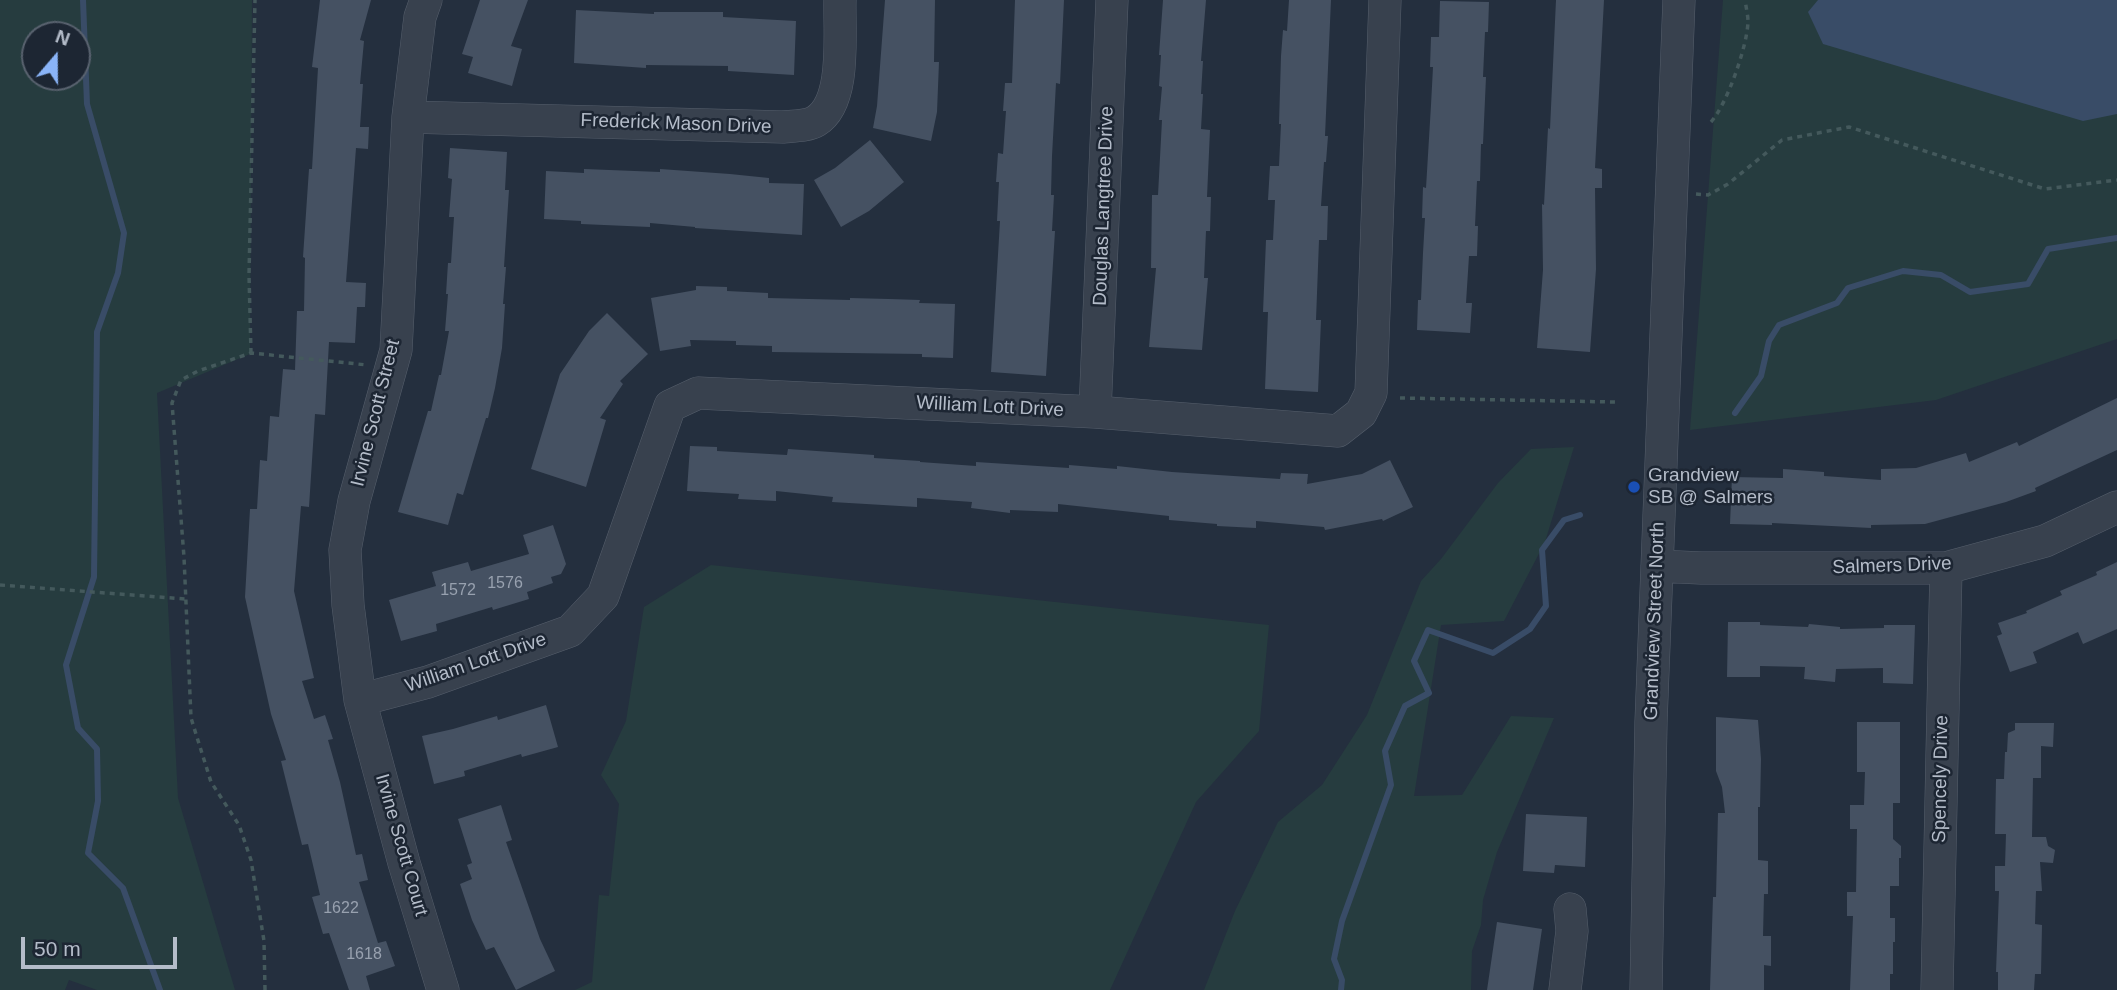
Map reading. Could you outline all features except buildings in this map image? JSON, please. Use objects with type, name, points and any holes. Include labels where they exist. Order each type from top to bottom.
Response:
[{"type":"street","name":"Irvine Scott Street","points":[[360,700],[348,605],[345,550],[354,501],[396,350],[408,117],[420,17],[426,0]]},
{"type":"street","name":"Frederick Mason Drive","points":[[408,117],[783,127],[815,122],[831,106],[838,86],[840,0]]},
{"type":"street","name":"Douglas Langtree Drive","points":[[1096,412],[1112,0]]},
{"type":"street","name":"William Lott Drive","points":[[360,700],[428,682],[570,631],[603,596],[670,406],[698,393],[1096,412],[1338,431],[1361,413],[1371,393],[1385,0]]},
{"type":"street","name":"Grandview Street North","points":[[1646,990],[1651,735],[1679,0]]},
{"type":"street","name":"Salmers Drive","points":[[1657,566],[1945,568],[2045,541],[2117,507]]},
{"type":"street","name":"Spencely Drive","points":[[1937,990],[1945,568]]},
{"type":"street","name":"Irvine Scott Court","points":[[360,700],[404,863],[443,990]]},
{"type":"street","points":[[1565,990],[1572,931],[1570,909]]},
{"type":"path","points":[[251,353],[249,275],[255,0]]},
{"type":"path","points":[[1711,122],[1724,103],[1746,38],[1748,21],[1745,0]]},
{"type":"path","points":[[1673,193],[1708,195],[1728,184],[1782,140],[1849,127],[2045,189],[2117,180]]},
{"type":"path","points":[[265,990],[264,941],[251,860],[239,825],[211,782],[191,718],[186,599],[172,402],[181,380],[198,371],[251,353],[372,365]]},
{"type":"path","points":[[1400,398],[1615,402]]},
{"type":"path","points":[[0,585],[186,599]]},
{"type":"green space","points":[[0,0],[252,0],[250,354],[157,393],[178,798],[235,990],[97,990],[69,980],[65,990],[0,990]]},
{"type":"green space","points":[[1723,0],[2117,0],[2117,339],[1936,400],[1690,430]]},
{"type":"green space","points":[[1574,447],[1545,542],[1504,621],[1441,625],[1414,796],[1462,795],[1511,716],[1554,718],[1497,852],[1483,900],[1481,925],[1472,951],[1471,990],[1204,990],[1235,911],[1278,822],[1322,785],[1367,715],[1421,581],[1441,559],[1498,483],[1531,449]]},
{"type":"green space","points":[[711,565],[1269,625],[1259,731],[1196,802],[1110,990],[575,990],[592,982],[599,895],[609,896],[619,804],[601,775],[626,721],[644,607]]},
{"type":"water","points":[[1818,0],[2117,0],[2117,114],[2083,121],[1823,44],[1808,12]]},
{"type":"waterway","points":[[83,0],[87,104],[124,233],[118,273],[97,332],[94,577],[66,665],[78,728],[97,749],[98,801],[88,853],[123,888],[160,990]]},
{"type":"waterway","points":[[1735,413],[1761,376],[1769,341],[1779,325],[1837,303],[1848,288],[1903,271],[1941,275],[1970,292],[2028,284],[2048,249],[2117,238]]},
{"type":"waterway","points":[[1341,990],[1342,980],[1334,959],[1342,921],[1391,785],[1385,751],[1405,706],[1429,693],[1414,661],[1428,630],[1493,653],[1530,629],[1546,606],[1542,550],[1564,520],[1580,515]]},
{"type":"place","name":"Grandview SB @ Salmers","points":[[1634,487]]}]
